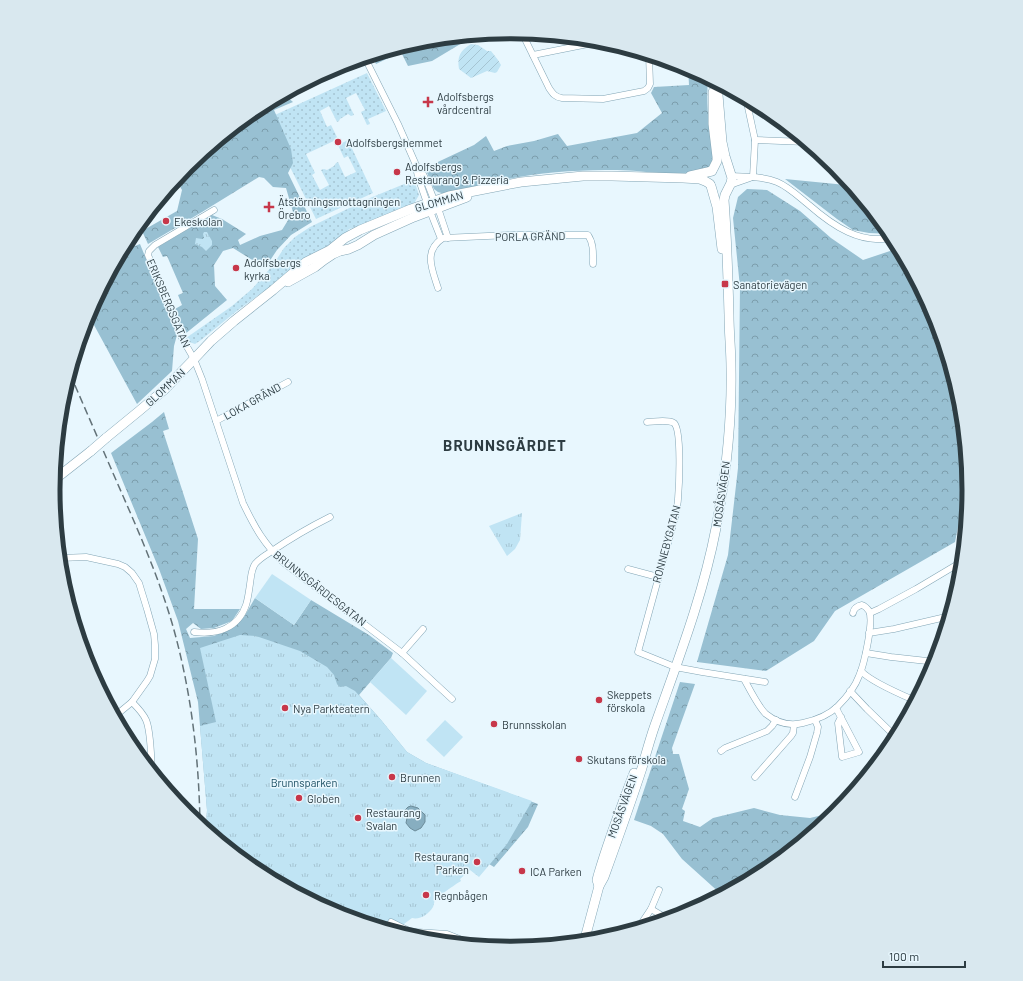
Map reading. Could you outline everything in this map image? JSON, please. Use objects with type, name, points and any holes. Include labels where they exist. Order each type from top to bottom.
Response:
[{"type":"main road","points":[[712,170],[722,167],[728,170],[730,180],[723,190],[718,190],[710,185],[709,176],[712,170],[717,161],[713,124],[713,87]]},
{"type":"main road","name":"MOSÅSVÄGEN","points":[[718,89],[722,142],[730,180],[724,200],[723,235]]},
{"type":"main road","name":"GLOMMAN","points":[[683,178],[712,170]]},
{"type":"main road","name":"GLOMMAN","points":[[61,475],[152,401],[211,341],[254,304],[306,262],[330,250],[349,235],[432,206],[484,190],[521,182],[583,176],[668,177],[700,179],[710,185]]},
{"type":"main road","name":"MOSÅSVÄGEN","points":[[586,935],[599,886],[604,877],[694,614],[707,570],[723,487],[730,415],[731,367],[728,284],[727,261],[723,235],[717,207],[710,185]]},
{"type":"main road","name":"GLOMMAN","points":[[273,290],[315,267],[333,254],[354,247],[374,235],[414,217],[432,206]]},
{"type":"street","points":[[525,39],[549,88],[556,97],[603,99],[644,91],[650,84],[649,61]]},
{"type":"street","points":[[533,55],[579,45]]},
{"type":"street","points":[[367,63],[398,124],[416,165],[418,176],[432,206],[444,238],[437,242],[432,250],[430,259],[438,288]]},
{"type":"street","points":[[748,106],[755,140],[754,177]]},
{"type":"street","points":[[755,140],[798,142]]},
{"type":"street","points":[[730,180],[754,177],[768,179],[792,191],[824,218],[845,231],[861,237],[878,240],[886,239]]},
{"type":"street","points":[[730,180],[754,177]]},
{"type":"street","name":"ERIKSBERGSGATAN","points":[[194,359],[182,338],[148,255],[149,251],[156,245],[214,210]]},
{"type":"street","name":"PORLA GRÄND","points":[[444,238],[511,235],[588,235],[591,239],[593,247],[593,264]]},
{"type":"street","name":"BRUNNSGÄRDESGATAN","points":[[194,359],[243,504],[257,532],[284,563],[402,653],[452,698]]},
{"type":"street","name":"LOKA GRÄND","points":[[216,421],[288,382]]},
{"type":"street","name":"RONNEBYGATAN","points":[[646,422],[667,421],[677,426],[680,465],[676,514],[638,652],[676,667]]},
{"type":"street","points":[[194,632],[203,633],[220,631],[238,620],[247,604],[252,571],[260,559],[286,541],[330,517]]},
{"type":"street","points":[[65,558],[86,557],[125,567],[132,573],[139,583],[148,609],[154,634],[155,652],[153,666],[150,676],[143,687],[132,702],[119,713]]},
{"type":"street","points":[[870,613],[916,589],[956,565]]},
{"type":"street","points":[[628,569],[658,576]]},
{"type":"street","points":[[744,679],[763,712],[776,720],[794,725],[815,720],[826,715],[836,708],[850,691],[859,676],[866,653],[870,613],[862,605],[855,608],[853,613]]},
{"type":"street","points":[[869,633],[945,617]]},
{"type":"street","points":[[402,653],[423,629]]},
{"type":"street","points":[[866,653],[930,661]]},
{"type":"street","points":[[676,667],[765,682]]},
{"type":"street","points":[[861,671],[886,687],[912,699]]},
{"type":"street","points":[[850,691],[892,734]]},
{"type":"street","points":[[132,702],[146,720],[151,762]]},
{"type":"street","points":[[836,708],[859,752],[842,758],[838,723],[841,718]]},
{"type":"street","points":[[720,751],[767,731],[776,720]]},
{"type":"street","points":[[795,796],[810,757],[817,733],[818,727],[815,720]]},
{"type":"street","points":[[756,777],[792,736],[794,725]]},
{"type":"street","points":[[642,923],[651,909],[659,890]]},
{"type":"street","points":[[651,909],[662,916]]},
{"type":"street","points":[[391,922],[406,929]]},
{"type":"street","points":[[419,932],[447,934],[458,939]]},
{"type":"green space","points":[[468,41],[462,43],[432,61],[408,66],[401,53]]},
{"type":"green space","points":[[471,44],[478,45],[487,51],[491,51],[501,65],[497,72],[487,71],[471,78],[459,69],[458,61],[460,54]]},
{"type":"green space","points":[[398,53],[376,64],[374,60]]},
{"type":"green space","points":[[367,73],[386,111],[368,119],[370,124],[367,125],[361,112],[365,110],[356,93],[346,98],[354,115],[351,116],[348,114],[337,122],[329,106],[320,111],[327,127],[331,125],[338,139],[306,154],[315,173],[312,175],[320,190],[329,185],[321,170],[327,170],[338,162],[345,177],[356,172],[348,156],[344,158],[338,145],[348,140],[373,193],[316,219],[266,119]]},
{"type":"green space","points":[[688,75],[708,84],[708,112],[713,164],[703,169],[680,173],[628,170],[556,172],[510,179],[445,194],[434,189],[425,168],[474,145],[486,136],[494,151],[507,146],[534,141],[558,134],[567,146],[637,133],[662,113],[651,93],[654,87],[689,85]]},
{"type":"green space","points":[[288,98],[293,102],[274,110],[291,149],[293,163],[288,173],[312,222],[291,235],[277,250],[265,268],[233,248],[223,251],[214,265],[215,286],[227,300],[185,334],[175,309],[182,305],[178,295],[183,293],[167,256],[163,257],[158,247],[212,215],[222,219],[246,234],[238,240],[240,245],[260,236],[282,230],[293,212],[286,188],[273,187],[264,178],[259,177],[148,244],[142,231],[177,211],[182,190],[179,185],[192,171],[237,132],[286,99]]},
{"type":"green space","points":[[785,179],[844,185],[870,216],[882,234],[853,230]]},
{"type":"green space","points":[[414,180],[419,195],[415,202],[404,209],[368,224],[349,229],[343,237],[308,259],[238,310],[201,340],[195,344],[189,342],[186,338],[232,306],[252,289],[273,265],[284,248],[295,237],[310,227],[370,198]]},
{"type":"green space","points":[[747,189],[767,190],[800,211],[831,238],[863,260],[893,250],[903,265],[929,318],[939,345],[948,374],[954,402],[962,461],[962,520],[961,525],[958,527],[955,542],[835,611],[814,641],[766,671],[697,662],[728,555],[738,468],[740,287],[733,218],[738,197]]},
{"type":"green space","points":[[204,232],[207,232],[212,241],[212,245],[206,251],[202,247],[195,244],[196,238],[204,238]]},
{"type":"green space","points":[[140,244],[177,335],[174,346],[172,371],[137,404],[92,322],[120,265],[131,247]]},
{"type":"green space","name":"Brunnsparken","points":[[164,412],[169,429],[163,431],[198,539],[194,609],[240,609],[232,621],[214,628],[201,629],[193,623],[186,629],[190,638],[214,636],[229,629],[244,617],[255,598],[294,625],[311,600],[369,635],[393,653],[391,658],[359,695],[407,752],[426,763],[538,804],[528,827],[494,867],[489,864],[215,831],[206,823],[207,810],[198,702],[178,621],[159,569],[111,453]]},
{"type":"green space","points":[[522,513],[520,540],[515,549],[507,556],[489,526]]},
{"type":"green space","points":[[272,574],[311,600],[294,625],[255,598]]},
{"type":"green space","name":"Brunnsparken","points":[[240,635],[256,636],[300,651],[327,667],[334,675],[337,684],[340,687],[346,686],[355,691],[407,752],[426,763],[532,801],[507,844],[479,877],[470,870],[460,879],[461,881],[436,898],[433,907],[427,914],[418,918],[412,918],[400,928],[339,908],[286,882],[261,866],[237,849],[206,823],[207,810],[200,726],[216,722],[200,648]]},
{"type":"green space","points":[[391,658],[427,691],[406,715],[370,682]]},
{"type":"green space","points":[[680,682],[695,684],[672,748],[673,754],[679,754],[689,789],[682,809],[685,811],[683,821],[700,827],[713,818],[754,808],[780,815],[810,818],[827,814],[786,849],[737,882],[718,891],[682,859],[663,834],[651,826],[634,820]]},
{"type":"green space","points":[[445,720],[463,737],[444,757],[426,740]]},
{"type":"shaded area","points":[[411,806],[418,808],[425,815],[425,822],[421,828],[415,831],[406,823],[407,818],[404,811]]},
{"type":"railway","points":[[73,382],[156,574],[172,623],[179,648],[193,723],[198,774],[200,817]]},
{"type":"place","name":"Adolfsbergs vårdcentral","points":[[428,102]]},
{"type":"place","name":"Adolfsbergshemmet","points":[[338,142]]},
{"type":"place","name":"Adolfsbergs Restaurang & Pizzeria","points":[[397,172]]},
{"type":"place","name":"Ätstörningsmottagningen Örebro","points":[[269,207]]},
{"type":"place","name":"Ekeskolan","points":[[166,221]]},
{"type":"place","name":"Adolfsbergs kyrka","points":[[236,268]]},
{"type":"place","name":"Sanatorievägen","points":[[725,284]]},
{"type":"place","name":"Skeppets förskola","points":[[599,700]]},
{"type":"place","name":"Nya Parkteatern","points":[[285,708]]},
{"type":"place","name":"Brunnsskolan","points":[[494,724]]},
{"type":"place","name":"Skutans förskola","points":[[579,759]]},
{"type":"place","name":"Brunnen","points":[[392,777]]},
{"type":"place","name":"Globen","points":[[299,798]]},
{"type":"place","name":"Restaurang Svalan","points":[[358,818]]},
{"type":"place","name":"Restaurang Parken","points":[[477,862]]},
{"type":"place","name":"ICA Parken","points":[[522,871]]},
{"type":"place","name":"Regnbågen","points":[[426,895]]},
{"type":"district","name":"BRUNNSGÄRDET","points":[[505,445]]}]
